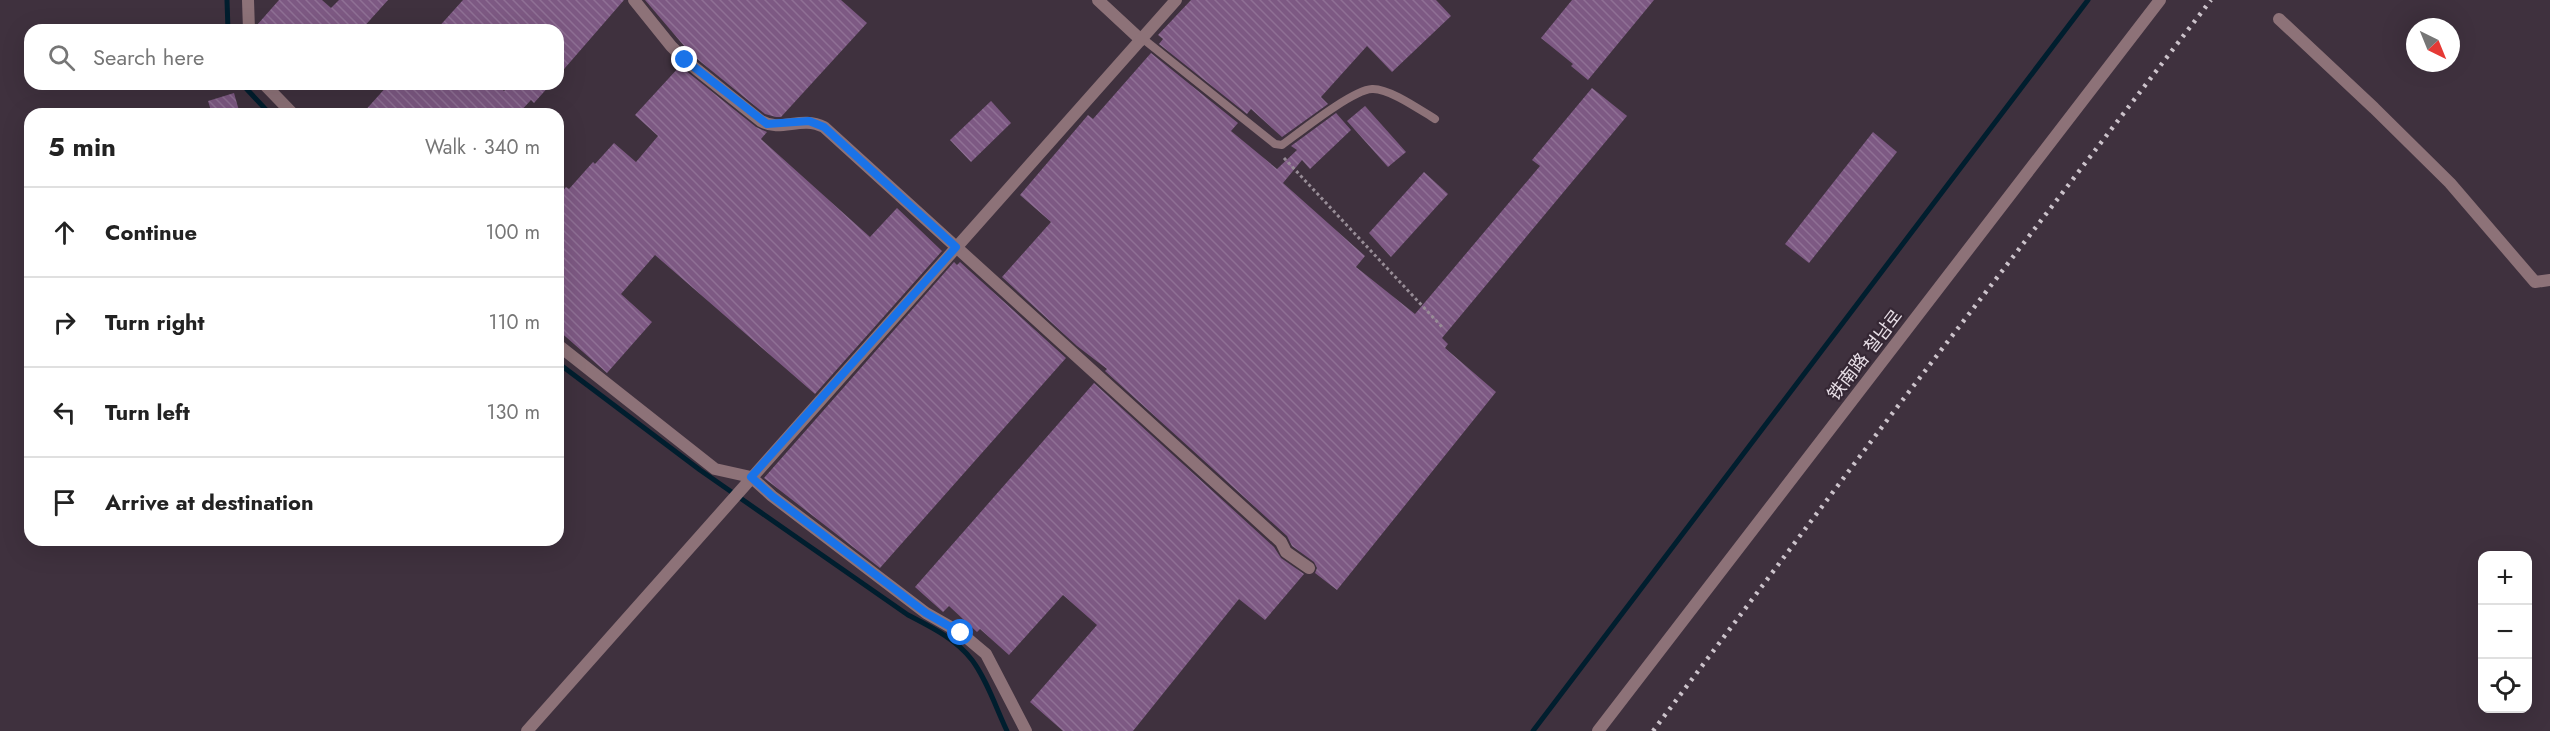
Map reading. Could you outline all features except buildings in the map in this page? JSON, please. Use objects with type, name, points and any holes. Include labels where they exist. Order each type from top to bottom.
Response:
[{"type":"street","points":[[248,0],[249,24]]},
{"type":"street","points":[[634,0],[685,60],[761,121],[778,125],[809,121],[824,127],[1281,542],[1286,552],[1309,568]]},
{"type":"street","points":[[1098,0],[1141,39]]},
{"type":"street","points":[[527,731],[1176,0]]},
{"type":"street","name":"铁南路 철남로","points":[[1598,731],[2160,0]]},
{"type":"street","points":[[2279,19],[2450,183],[2535,282],[2550,280]]},
{"type":"street","points":[[270,90],[287,108]]},
{"type":"street","points":[[564,350],[715,469],[751,477],[772,496],[926,613],[961,633],[986,654],[1026,731]]},
{"type":"lane","points":[[1141,39],[1275,144],[1282,145],[1349,98],[1372,89],[1395,96],[1435,119]]},
{"type":"path","points":[[1275,144],[1282,155],[1443,328]]},
{"type":"waterway","points":[[227,0],[228,24]]},
{"type":"waterway","points":[[1533,731],[2088,0]]},
{"type":"waterway","points":[[248,90],[264,108]]},
{"type":"waterway","points":[[564,368],[700,470],[908,615],[943,634],[958,646],[972,660],[982,676],[1007,731]]},
{"type":"railway","points":[[1653,731],[1888,419],[2211,0]]},
{"type":"route","points":[[685,60],[767,124],[809,121],[824,127],[956,247],[751,477],[772,496],[926,613],[961,633]]}]
